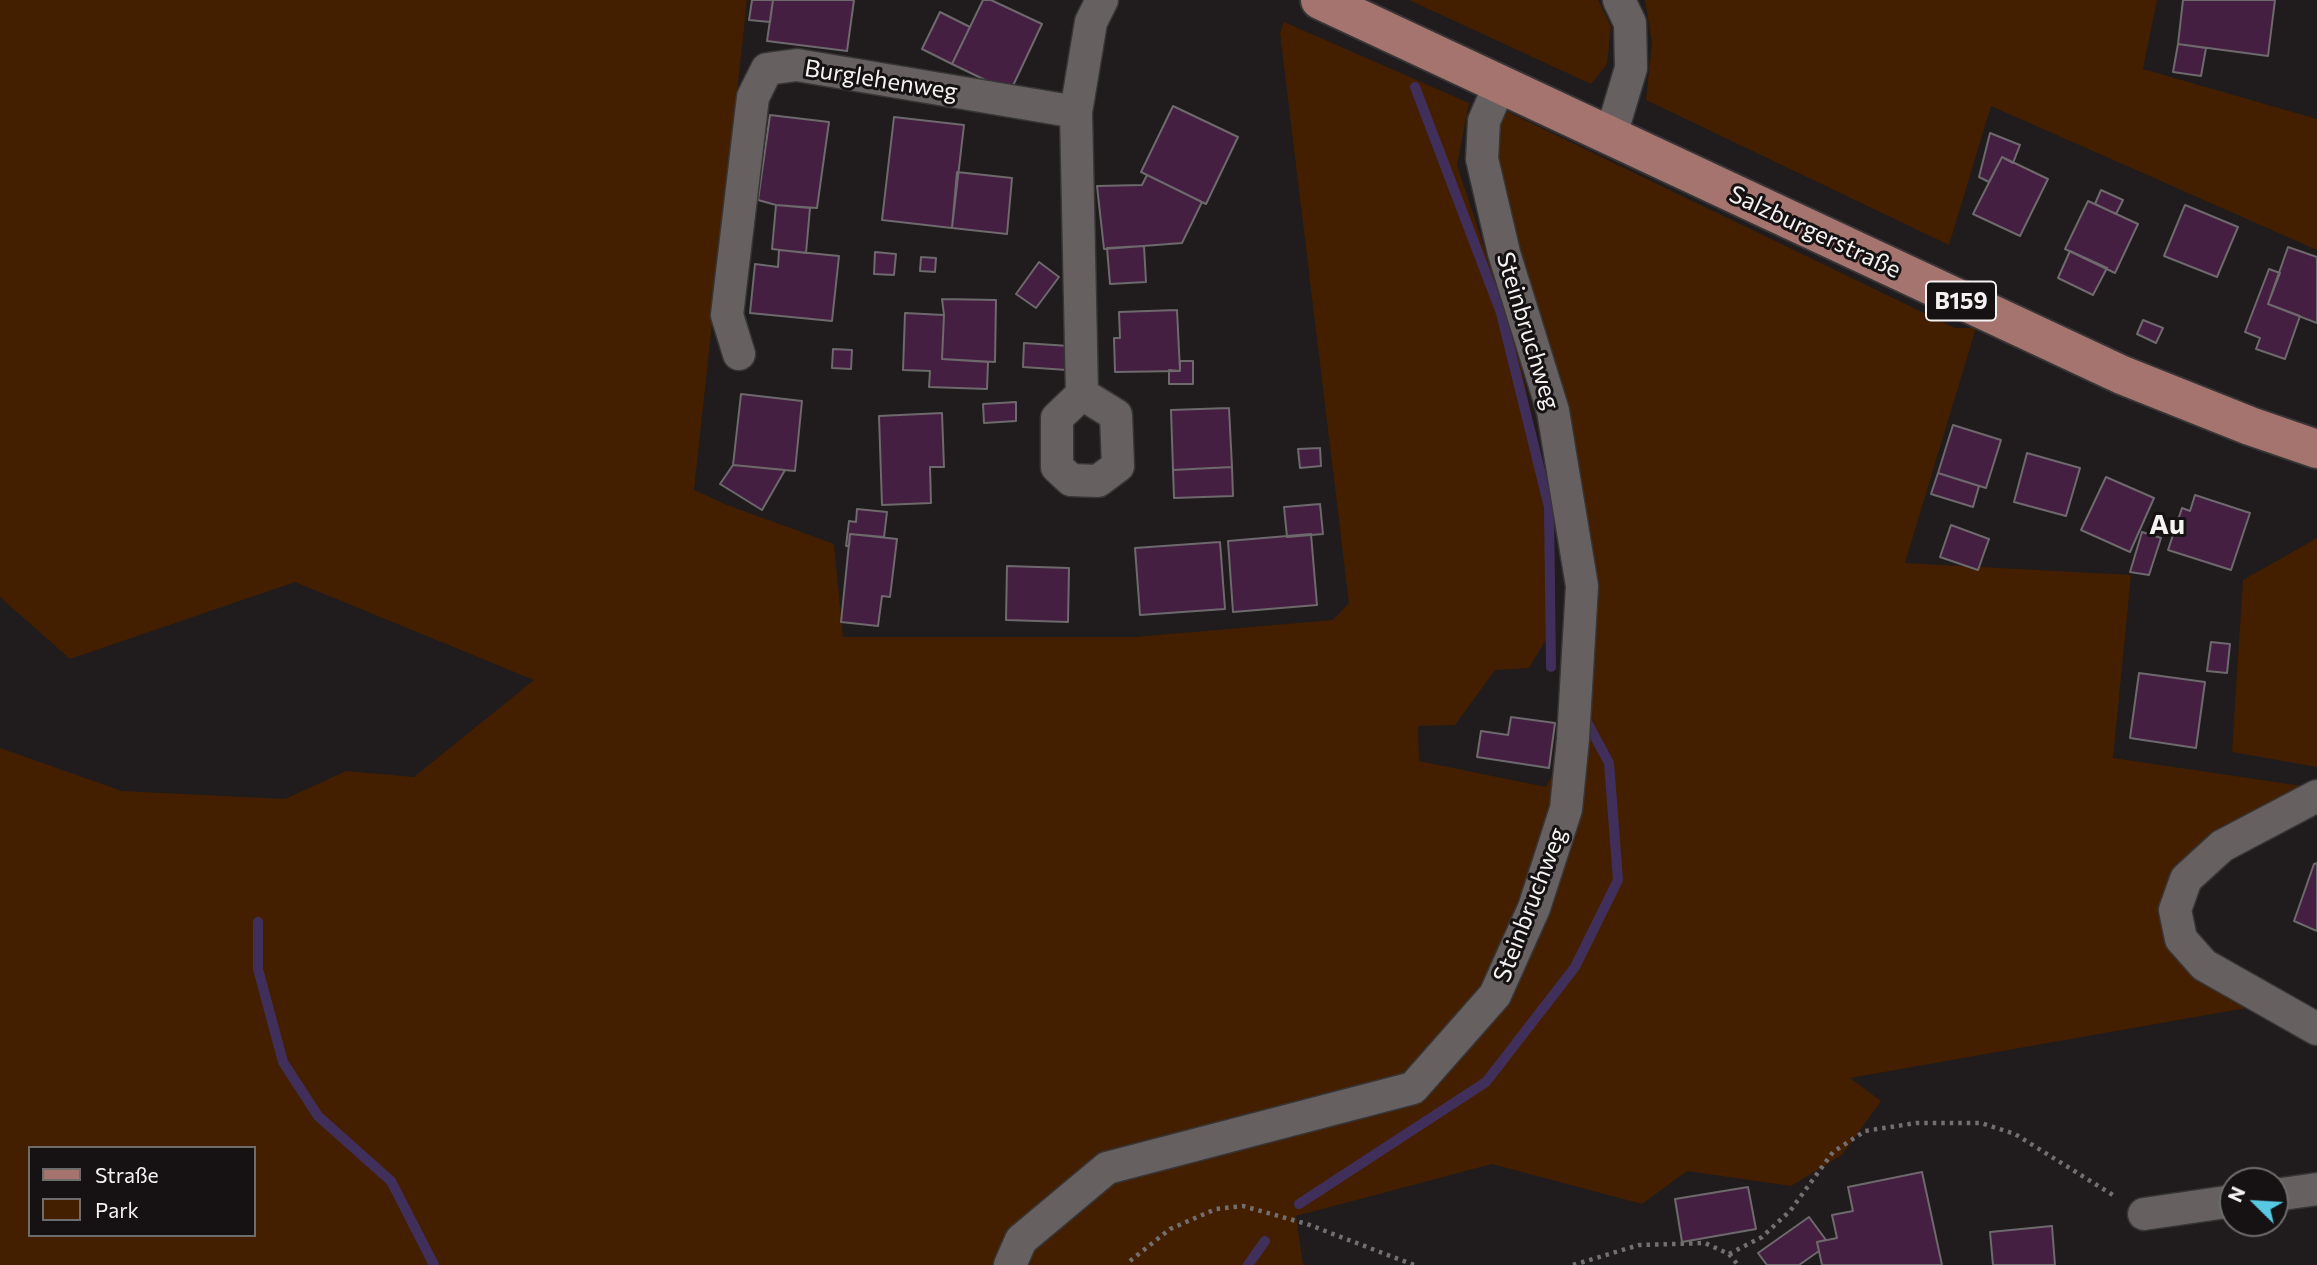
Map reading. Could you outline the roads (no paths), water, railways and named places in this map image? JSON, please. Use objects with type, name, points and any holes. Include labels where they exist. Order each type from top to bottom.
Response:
[{"type":"main road","name":"Salzburgerstraße","points":[[1320,0],[1493,100],[1611,135],[2122,375],[2250,426],[2317,449]]},
{"type":"street","points":[[1082,394],[1076,112],[1091,22],[1102,0]]},
{"type":"street","points":[[1611,135],[1631,68],[1630,23],[1619,0]]},
{"type":"street","name":"Burglehenweg","points":[[739,354],[727,315],[753,97],[766,69],[797,65],[1076,112]]},
{"type":"street","name":"Steinbruchweg","points":[[1010,1265],[1021,1240],[1107,1168],[1413,1087],[1495,995],[1534,908],[1566,809],[1582,586],[1553,411],[1504,253],[1482,159],[1493,100]]},
{"type":"street","points":[[2317,796],[2222,846],[2186,879],[2175,910],[2180,939],[2204,965],[2317,1030]]},
{"type":"street","points":[[2289,1193],[2317,1189]]},
{"type":"street","points":[[2144,1214],[2219,1203]]},
{"type":"waterway","points":[[1415,87],[1501,313],[1549,507],[1551,667]]},
{"type":"waterway","points":[[1299,1204],[1486,1082],[1575,967],[1618,880],[1609,763],[1587,722]]},
{"type":"waterway","points":[[258,922],[258,969],[283,1062],[318,1116],[391,1181],[434,1265]]},
{"type":"waterway","points":[[1248,1265],[1265,1241]]},
{"type":"district","name":"Au","points":[[2167,525]]}]
